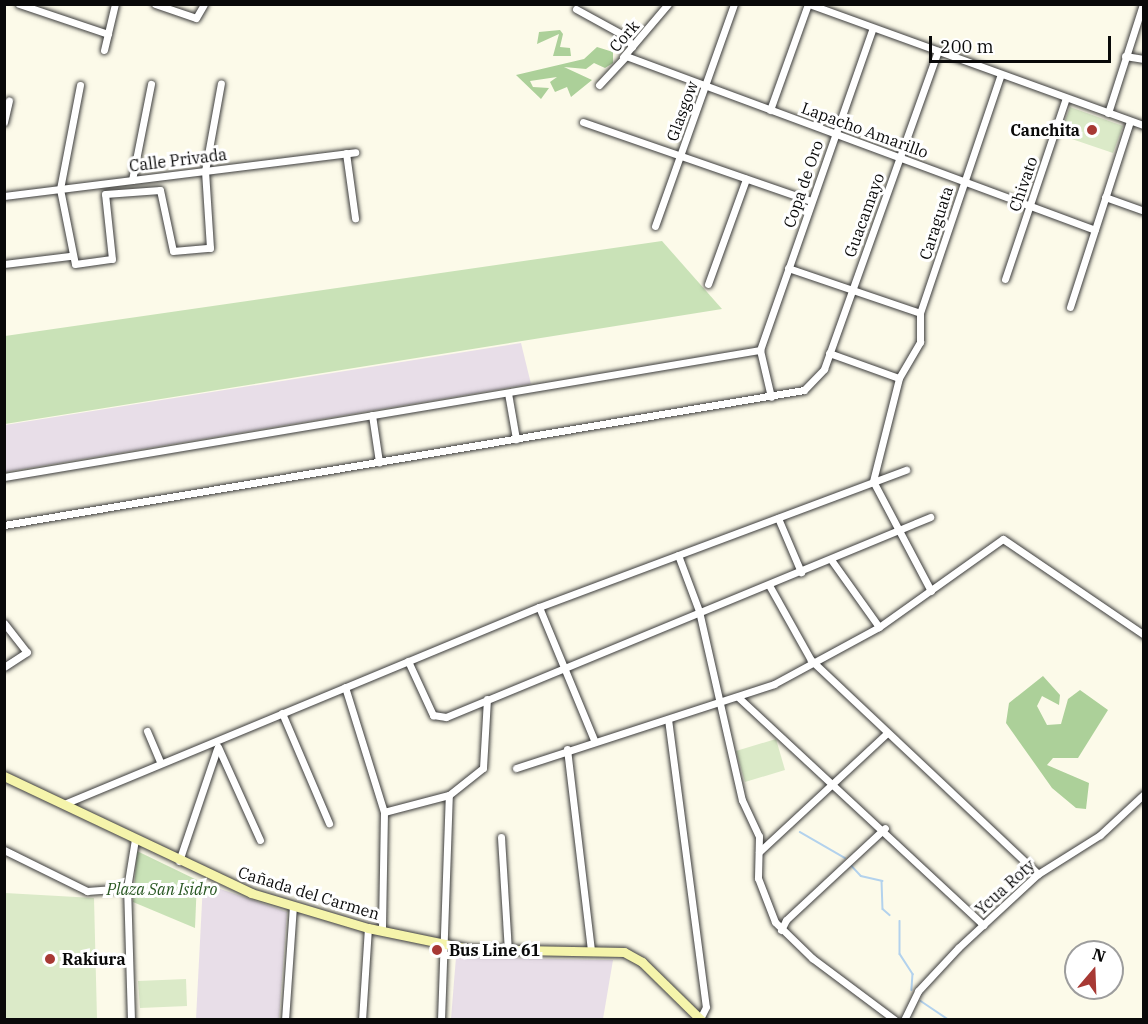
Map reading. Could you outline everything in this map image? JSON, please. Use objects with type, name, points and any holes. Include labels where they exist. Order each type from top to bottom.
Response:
[{"type":"street","points":[[19,4],[108,34]]},
{"type":"street","points":[[104,50],[115,4]]},
{"type":"street","points":[[155,4],[196,18],[204,4]]},
{"type":"street","name":"Cork","points":[[626,56],[599,85],[668,4]]},
{"type":"street","name":"Glasgow","points":[[655,226],[734,4]]},
{"type":"street","points":[[770,110],[808,4],[1143,126]]},
{"type":"street","points":[[1108,112],[1143,4]]},
{"type":"street","points":[[576,9],[627,37],[632,47]]},
{"type":"street","name":"Copa de Oro","points":[[760,350],[873,28]]},
{"type":"street","name":"Guacamayo","points":[[4,525],[771,397],[812,386],[830,353],[938,51]]},
{"type":"street","name":"Lapacho Amarillo","points":[[626,56],[1095,230]]},
{"type":"street","points":[[1125,56],[1143,59]]},
{"type":"street","name":"Caraguata","points":[[873,481],[899,378],[920,342],[920,313],[1001,74]]},
{"type":"street","points":[[80,85],[60,189],[70,256],[75,264],[111,260],[104,195],[158,189],[173,251],[210,248],[205,171],[221,83]]},
{"type":"street","points":[[132,180],[151,84]]},
{"type":"street","name":"Chivato","points":[[1005,279],[1066,98]]},
{"type":"street","points":[[4,122],[9,101]]},
{"type":"street","points":[[1070,307],[1130,121]]},
{"type":"street","points":[[583,122],[812,201]]},
{"type":"street","name":"Calle Privada","points":[[4,196],[355,152]]},
{"type":"street","points":[[346,153],[355,218]]},
{"type":"street","points":[[708,284],[746,179]]},
{"type":"street","points":[[1105,197],[1143,211]]},
{"type":"street","points":[[4,264],[70,256]]},
{"type":"street","points":[[788,268],[920,313]]},
{"type":"street","points":[[4,477],[760,350],[771,397]]},
{"type":"street","points":[[830,353],[899,378]]},
{"type":"street","points":[[508,393],[516,440]]},
{"type":"street","points":[[372,415],[379,462]]},
{"type":"street","points":[[64,804],[160,760],[218,739],[539,607],[906,470]]},
{"type":"street","points":[[873,481],[897,534],[931,591]]},
{"type":"street","points":[[408,661],[433,715],[446,717],[699,611],[832,561],[897,534],[930,517]]},
{"type":"street","points":[[778,518],[801,572]]},
{"type":"street","points":[[516,768],[594,740],[738,697],[879,627],[1010,539],[1143,635]]},
{"type":"street","points":[[678,555],[699,611],[718,704],[759,852],[758,878],[781,930],[896,1020]]},
{"type":"street","points":[[832,561],[879,627]]},
{"type":"street","points":[[769,585],[812,660],[886,734],[1038,874]]},
{"type":"street","points":[[539,607],[594,740]]},
{"type":"street","points":[[4,623],[27,649],[24,657],[4,667]]},
{"type":"street","points":[[345,687],[384,812],[382,932]]},
{"type":"street","points":[[738,697],[885,828],[983,925]]},
{"type":"street","points":[[384,812],[449,795],[483,768],[487,699]]},
{"type":"street","points":[[282,713],[329,823]]},
{"type":"street","points":[[668,718],[705,1006],[701,1019]]},
{"type":"street","points":[[147,731],[160,760]]},
{"type":"street","points":[[759,852],[886,734]]},
{"type":"street","points":[[179,861],[217,749],[218,739]]},
{"type":"street","points":[[217,749],[260,840]]},
{"type":"street","points":[[567,749],[591,949]]},
{"type":"street","name":"Cañada del Carmen","points":[[4,777],[179,861],[293,906],[382,932],[445,946],[508,950],[591,949],[638,958],[701,1019]]},
{"type":"street","name":"Ycua Roty","points":[[904,1020],[931,975],[983,925],[1038,874],[1100,835],[1143,794]]},
{"type":"street","points":[[441,1020],[449,795]]},
{"type":"street","points":[[781,930],[791,914],[885,828]]},
{"type":"street","points":[[501,837],[508,950]]},
{"type":"street","points":[[131,1020],[127,888],[135,839]]},
{"type":"street","points":[[4,850],[87,891],[127,888]]},
{"type":"street","points":[[285,1020],[293,906]]},
{"type":"street","points":[[362,1020],[368,928]]},
{"type":"shaded area","points":[[521,343],[531,384],[5,472],[5,425]]},
{"type":"shaded area","points":[[203,883],[287,912],[279,1019],[196,1019]]},
{"type":"shaded area","points":[[456,957],[613,960],[603,1019],[451,1019]]},
{"type":"green space","points":[[560,30],[563,34],[560,47],[570,48],[571,56],[553,56],[559,34],[537,44],[539,32]]},
{"type":"green space","points":[[597,47],[613,52],[613,63],[605,68],[594,63],[586,69],[564,67],[592,80],[571,97],[567,87],[555,92],[550,82],[557,77],[530,81],[533,87],[549,88],[541,99],[516,75],[584,59]]},
{"type":"green space","name":"Canchita","points":[[1070,107],[1123,126],[1113,153],[1060,135]]},
{"type":"green space","points":[[662,241],[722,309],[5,424],[5,336]]},
{"type":"green space","points":[[1043,676],[1060,695],[1059,705],[1042,696],[1037,706],[1047,725],[1061,724],[1068,699],[1080,690],[1108,710],[1078,758],[1053,758],[1047,765],[1089,783],[1086,809],[1076,808],[1052,788],[1006,723],[1009,703]]},
{"type":"green space","points":[[776,739],[785,770],[745,782],[736,751]]},
{"type":"green space","name":"Plaza San Isidro","points":[[137,851],[197,880],[195,928],[133,902]]},
{"type":"green space","name":"Rakiura","points":[[5,893],[94,898],[97,1019],[5,1019]]},
{"type":"green space","points":[[186,979],[187,1006],[140,1008],[138,981]]},
{"type":"waterway","points":[[800,832],[845,858]]},
{"type":"waterway","points":[[850,864],[861,876],[882,881],[883,909],[890,915]]},
{"type":"waterway","points":[[900,921],[900,954],[913,974],[912,990]]},
{"type":"waterway","points":[[921,1001],[949,1020]]},
{"type":"place","name":"Canchita","points":[[1092,130]]},
{"type":"place","name":"Bus Line 61","points":[[437,950]]},
{"type":"place","name":"Rakiura","points":[[50,959]]}]
